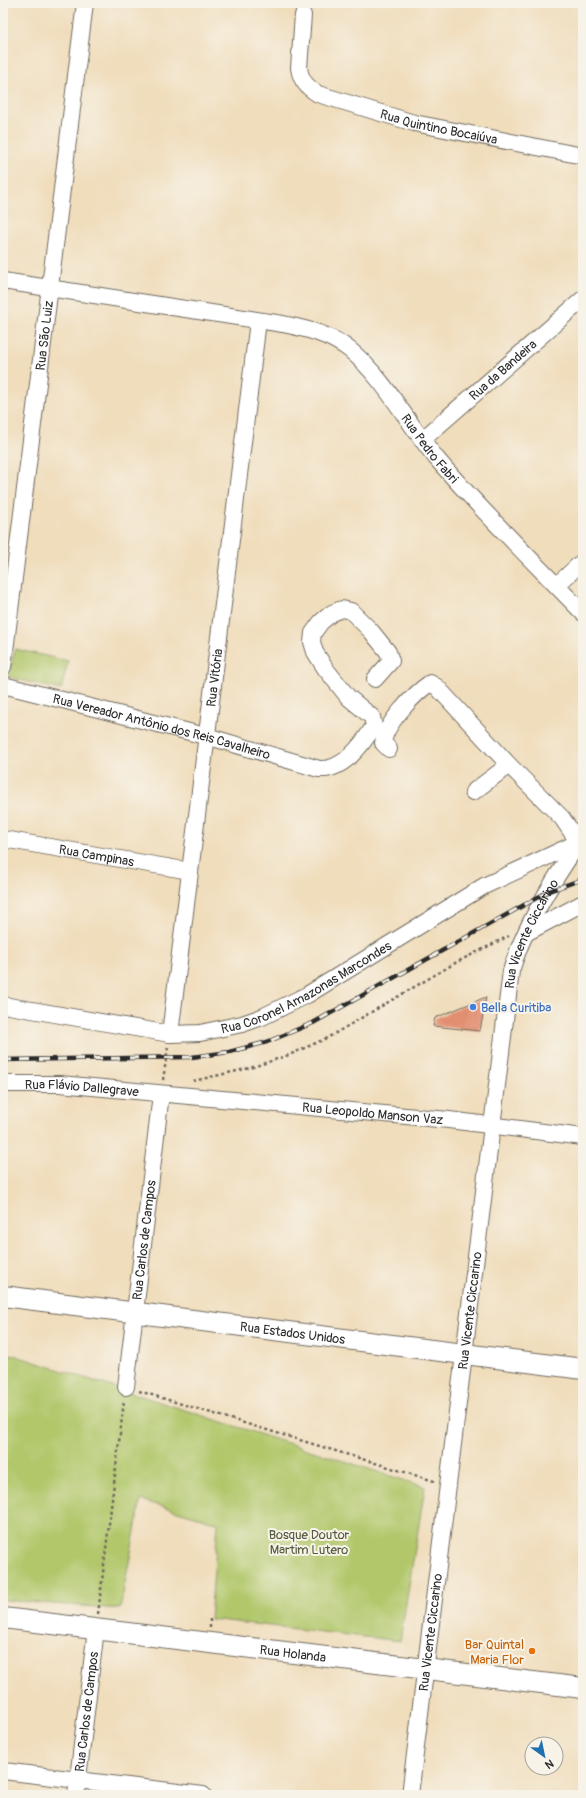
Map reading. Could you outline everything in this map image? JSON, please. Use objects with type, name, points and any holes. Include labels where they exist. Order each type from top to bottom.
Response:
[{"type":"main road","name":"Rua Estados Unidos","points":[[3,1296],[583,1369]]},
{"type":"main road","name":"Rua Holanda","points":[[3,1618],[583,1688]]},
{"type":"street","name":"Rua São Luiz","points":[[3,667],[85,3]]},
{"type":"street","name":"Rua Quintino Bocaiúva","points":[[304,15],[299,68],[302,81],[308,88],[318,94],[414,123],[583,156]]},
{"type":"street","name":"Rua Pedro Fabri","points":[[3,281],[305,329],[323,334],[337,341],[362,361],[422,440],[465,490],[583,613]]},
{"type":"street","name":"Rua da Bandeira","points":[[422,440],[583,299]]},
{"type":"street","name":"Rua Vitória","points":[[170,1034],[258,321]]},
{"type":"street","points":[[557,585],[583,561]]},
{"type":"street","name":"Rua Vereador Antônio dos Reis Cavalheiro","points":[[3,685],[206,737],[319,770],[328,770],[337,767],[367,738],[374,726],[372,717],[348,697],[325,668],[315,652],[312,642],[313,633],[321,622],[332,613],[342,609],[351,611],[371,631],[388,652],[391,661],[375,679]]},
{"type":"street","points":[[389,749],[383,743],[384,735],[390,724],[422,688],[430,684],[437,686],[509,765],[562,818],[582,841]]},
{"type":"street","points":[[473,792],[509,765]]},
{"type":"street","name":"Rua Campinas","points":[[3,839],[190,871]]},
{"type":"street","name":"Rua Vicente Ciccarino","points":[[410,1795],[510,971],[515,955],[526,933],[563,866],[582,841]]},
{"type":"street","name":"Rua Coronel Amazonas Marcondes","points":[[3,1005],[170,1034],[200,1033],[222,1030],[262,1017],[324,985],[484,886],[582,841]]},
{"type":"street","points":[[526,933],[583,903]]},
{"type":"street","name":"Rua Flávio Dallegrave","points":[[3,1084],[60,1084],[161,1094]]},
{"type":"street","name":"Rua Leopoldo Manson Vaz","points":[[161,1094],[449,1120],[583,1137]]},
{"type":"street","name":"Rua Carlos de Campos","points":[[126,1387],[161,1094]]},
{"type":"street","name":"Rua Carlos de Campos","points":[[77,1787],[96,1629]]},
{"type":"street","points":[[3,1771],[77,1787],[203,1795]]},
{"type":"path","points":[[192,1081],[250,1068],[289,1055],[327,1038],[457,962],[508,935]]},
{"type":"path","points":[[161,1094],[167,1058]]},
{"type":"path","points":[[96,1629],[126,1387],[421,1477]]},
{"type":"green space","points":[[15,649],[68,661],[61,690],[8,677]]},
{"type":"green space","name":"Bosque Doutor Martim Lutero","points":[[4,1352],[425,1487],[400,1641],[210,1619],[218,1523],[141,1500],[120,1609],[3,1600]]},
{"type":"building","name":"Bella Curitiba","points":[[486,997],[480,1031],[433,1026],[435,1018]]},
{"type":"railway","points":[[3,1060],[192,1057],[229,1052],[267,1042],[313,1023],[549,891],[583,879]]},
{"type":"place","name":"Bella Curitiba","points":[[473,1007]]},
{"type":"place","name":"Bar Quintal Maria Flor","points":[[532,1651]]}]
